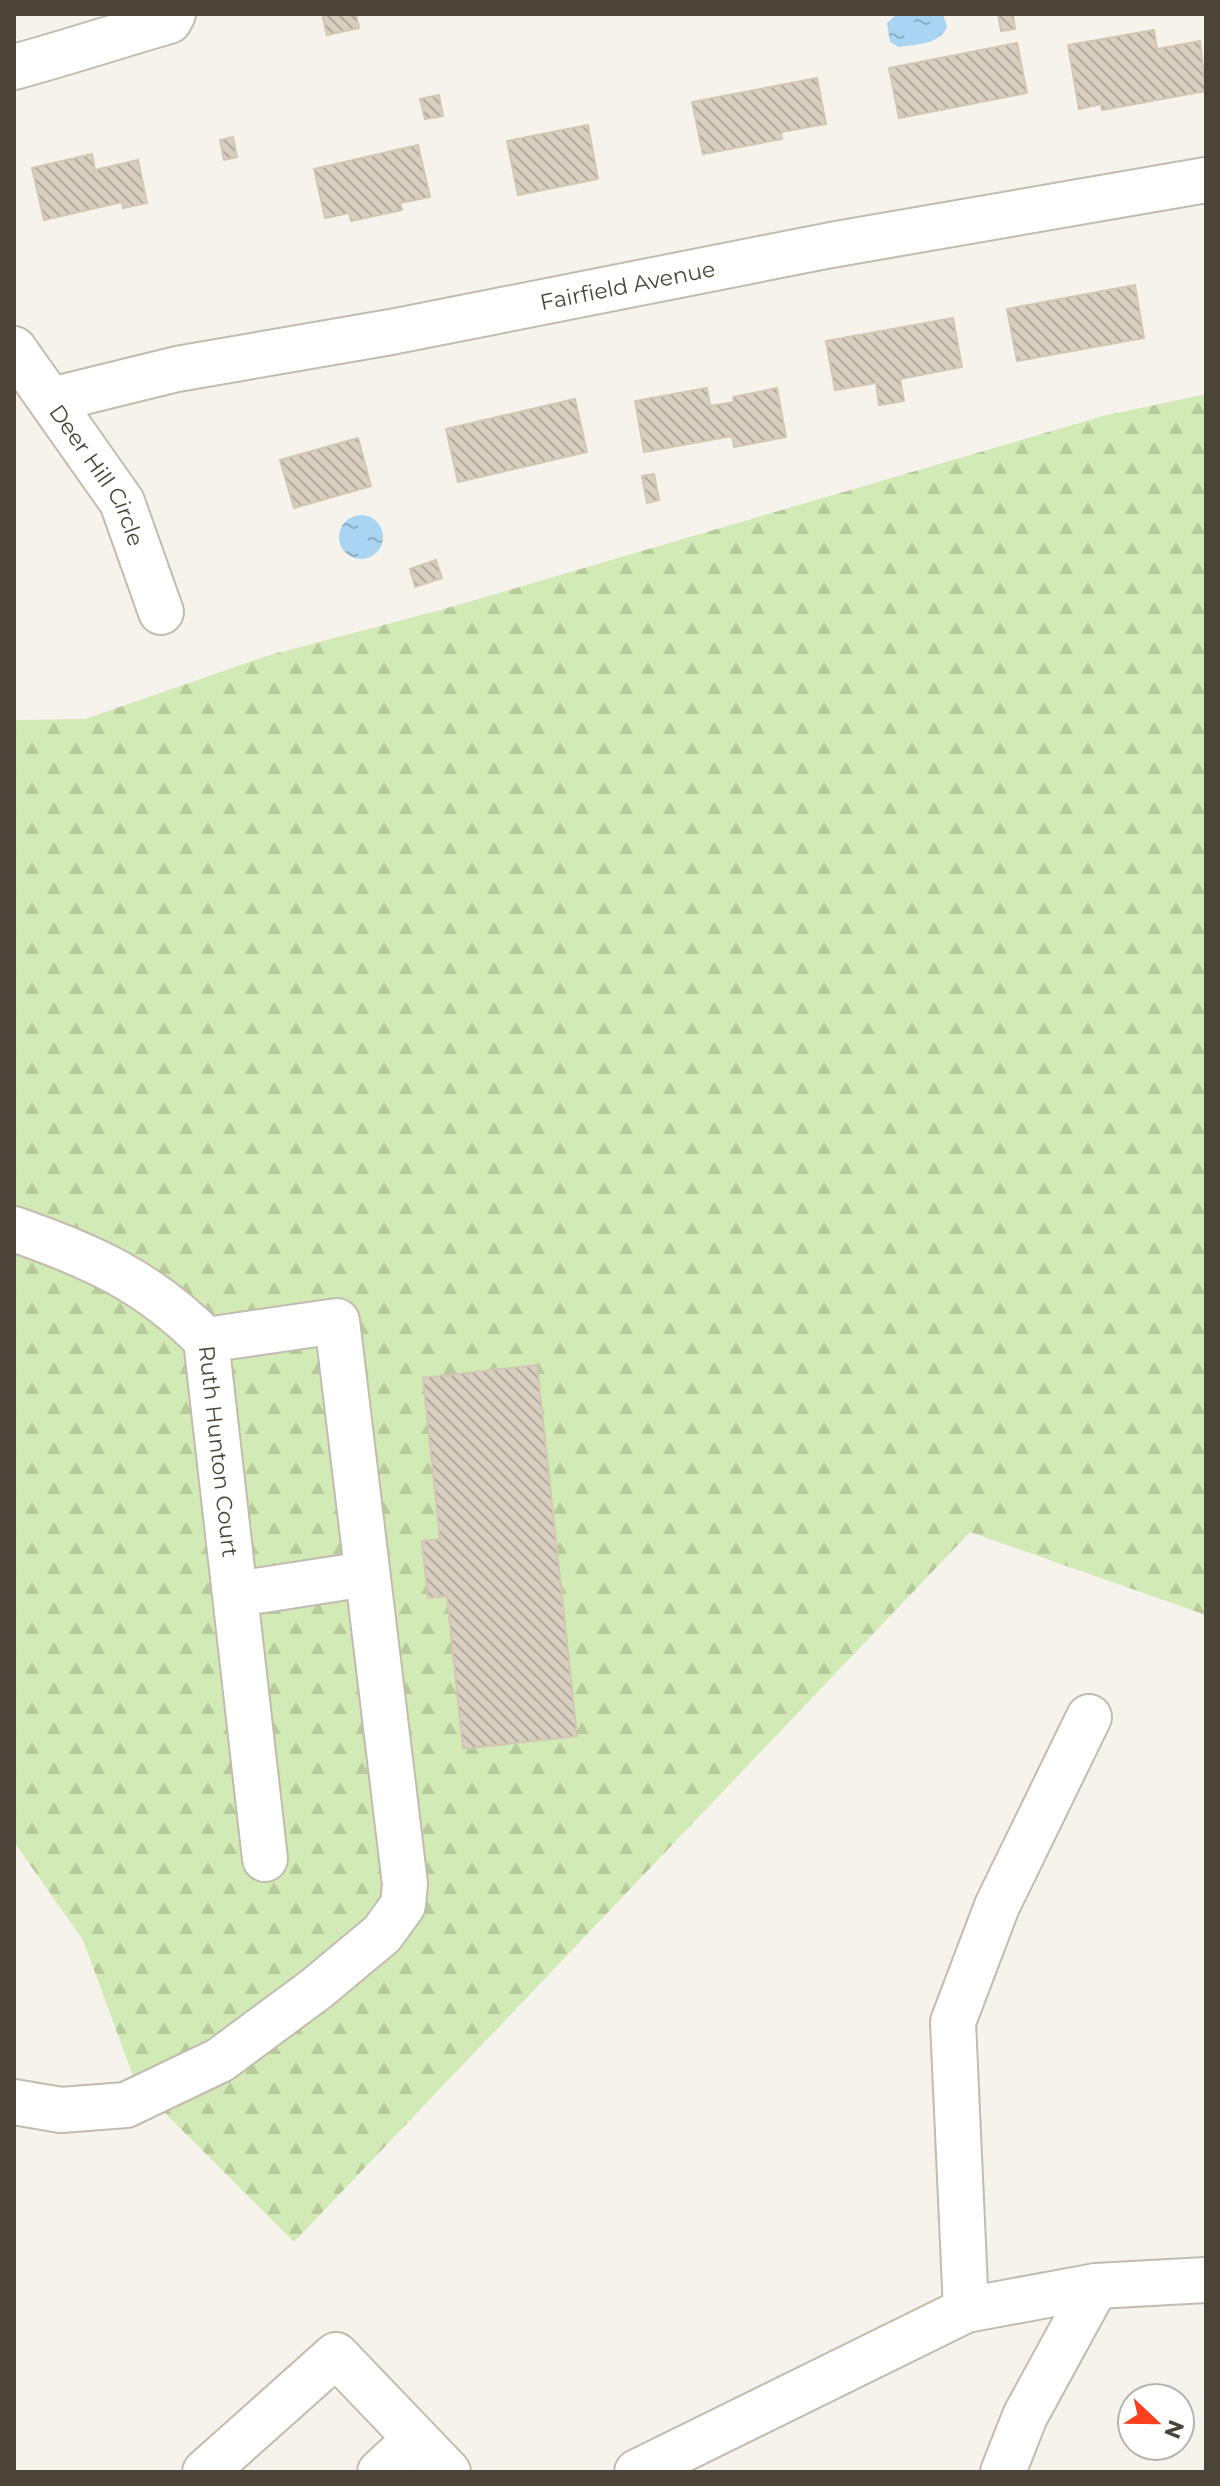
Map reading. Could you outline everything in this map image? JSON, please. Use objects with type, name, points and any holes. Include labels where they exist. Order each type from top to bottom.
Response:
[{"type":"street","points":[[14,67],[58,57],[98,41],[169,21],[173,14]]},
{"type":"street","name":"Fairfield Avenue","points":[[51,400],[177,369],[391,332],[831,245],[1206,180]]},
{"type":"street","name":"Deer Hill Circle","points":[[14,349],[122,502],[161,612]]},
{"type":"street","name":"Ruth Hunton Court","points":[[14,1229],[80,1252],[140,1284],[180,1314],[206,1340],[265,1859]]},
{"type":"street","points":[[14,2102],[61,2110],[126,2105],[220,2060],[316,1989],[382,1934],[403,1905],[405,1884],[337,1321],[206,1340]]},
{"type":"street","points":[[237,1594],[366,1574]]},
{"type":"street","points":[[966,2310],[953,2022],[997,1906],[1089,1717]]},
{"type":"street","points":[[637,2472],[966,2310],[1096,2286],[1206,2280]]},
{"type":"street","points":[[1003,2472],[1025,2416],[1096,2286]]},
{"type":"street","points":[[205,2472],[336,2355],[448,2472]]},
{"type":"street","points":[[380,2472],[416,2439]]},
{"type":"green space","points":[[1206,394],[1206,1615],[970,1532],[294,2242],[136,2084],[83,1940],[14,1842],[14,720],[85,719],[270,655],[444,609],[1103,416]]},
{"type":"water","points":[[897,14],[943,14],[947,27],[933,40],[899,47],[890,42],[887,23]]},
{"type":"water","points":[[361,515],[377,521],[383,537],[377,553],[361,559],[345,553],[339,537],[345,521]]},
{"type":"building","points":[[322,14],[356,14],[359,28],[327,35]]},
{"type":"building","points":[[998,14],[1013,14],[1015,29],[1001,31]]},
{"type":"building","points":[[1154,30],[1157,49],[1200,41],[1206,91],[1102,110],[1101,104],[1079,109],[1068,45]]},
{"type":"building","points":[[1017,43],[1027,93],[899,118],[889,68]]},
{"type":"building","points":[[817,78],[826,124],[781,132],[782,139],[703,154],[692,102]]},
{"type":"building","points":[[439,95],[443,116],[425,119],[420,99]]},
{"type":"building","points":[[588,125],[598,179],[518,195],[507,141]]},
{"type":"building","points":[[233,137],[237,157],[224,160],[220,140]]},
{"type":"building","points":[[418,145],[430,197],[400,203],[402,210],[351,221],[349,213],[325,218],[314,169]]},
{"type":"building","points":[[92,154],[95,170],[138,160],[147,203],[123,208],[122,202],[44,220],[32,168]]},
{"type":"building","points":[[1135,285],[1144,338],[1017,361],[1007,309]]},
{"type":"building","points":[[953,318],[962,367],[900,379],[904,401],[879,405],[876,383],[835,390],[826,341]]},
{"type":"building","points":[[707,388],[710,406],[734,402],[733,397],[777,388],[786,437],[734,447],[732,436],[644,452],[635,401]]},
{"type":"building","points":[[575,399],[587,452],[458,482],[446,429]]},
{"type":"building","points":[[358,438],[371,486],[294,508],[280,460]]},
{"type":"building","points":[[654,474],[659,500],[647,503],[642,476]]},
{"type":"building","points":[[436,560],[442,578],[415,587],[410,569]]},
{"type":"building","points":[[537,1365],[577,1736],[463,1749],[447,1596],[428,1598],[422,1541],[440,1539],[423,1378]]}]
